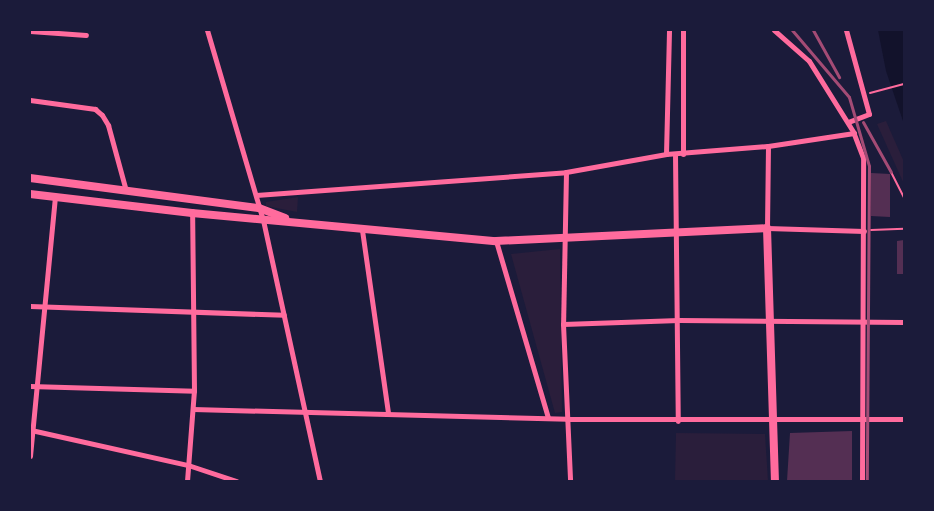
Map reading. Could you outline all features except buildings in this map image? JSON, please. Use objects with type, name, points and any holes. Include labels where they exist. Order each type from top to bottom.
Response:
[{"type":"street","points":[[207,30],[264,220],[320,481]]},
{"type":"street","points":[[666,154],[669,30]]},
{"type":"street","points":[[683,30],[683,154]]},
{"type":"street","points":[[774,30],[809,61],[848,122],[863,157],[862,481]]},
{"type":"street","points":[[846,30],[869,114],[848,122]]},
{"type":"street","points":[[30,31],[86,35]]},
{"type":"street","points":[[30,100],[95,109],[102,115],[126,191]]},
{"type":"street","points":[[256,195],[566,172],[666,154],[768,146],[854,133]]},
{"type":"street","points":[[768,146],[767,228],[776,421],[775,481]]},
{"type":"street","points":[[675,154],[679,320],[678,421]]},
{"type":"street","points":[[566,172],[563,324],[570,481]]},
{"type":"street","points":[[30,178],[259,208],[290,220]]},
{"type":"street","points":[[30,194],[192,213],[264,220],[290,220],[362,230],[496,241],[767,228],[864,231]]},
{"type":"street","points":[[30,456],[31,430],[55,197]]},
{"type":"street","points":[[187,481],[194,391],[192,213]]},
{"type":"street","points":[[362,230],[388,412]]},
{"type":"street","points":[[496,241],[548,418]]},
{"type":"street","points":[[30,306],[284,315]]},
{"type":"street","points":[[563,324],[679,320],[904,322]]},
{"type":"street","points":[[30,386],[194,391]]},
{"type":"street","points":[[193,409],[388,412],[678,421],[904,419]]},
{"type":"street","points":[[31,430],[188,465],[236,481]]},
{"type":"path","points":[[875,92],[904,84]]},
{"type":"path","points":[[891,172],[904,196]]},
{"type":"path","points":[[864,231],[904,228]]},
{"type":"shaded area","points":[[878,30],[904,30],[904,124],[886,71]]},
{"type":"shaded area","points":[[886,121],[904,162],[904,184],[877,124]]},
{"type":"shaded area","points":[[298,197],[297,212],[266,206],[266,202]]},
{"type":"shaded area","points":[[560,249],[562,412],[555,413],[511,254]]},
{"type":"shaded area","points":[[676,433],[765,434],[768,481],[675,481]]},
{"type":"railway","points":[[792,30],[849,97],[869,166],[867,481]]},
{"type":"railway","points":[[813,30],[839,77]]},
{"type":"railway","points":[[863,122],[891,172]]}]
